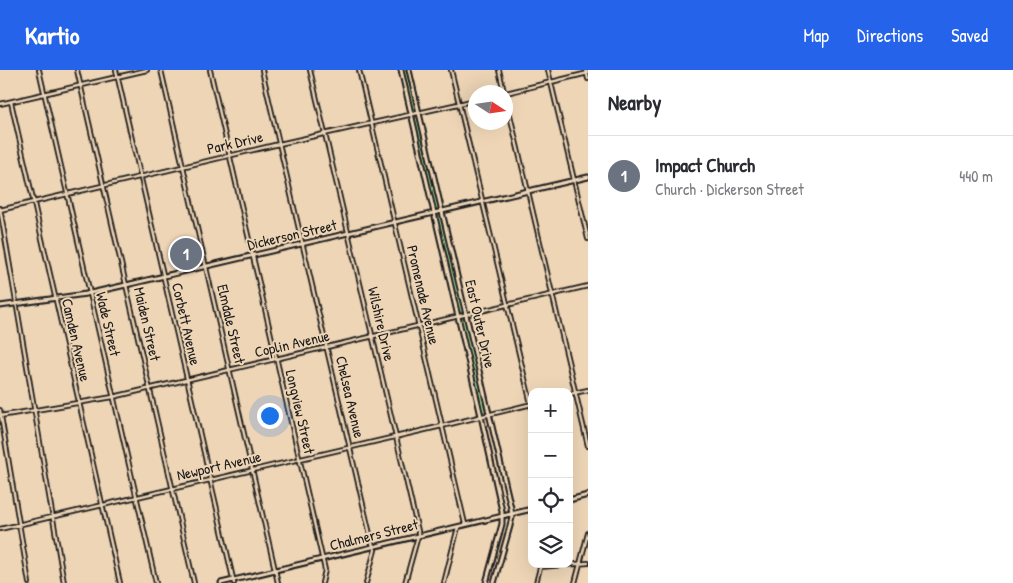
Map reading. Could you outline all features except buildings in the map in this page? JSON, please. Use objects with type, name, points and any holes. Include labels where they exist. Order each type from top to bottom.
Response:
[{"type":"street","name":"Wade Street","points":[[39,70],[156,583]]},
{"type":"street","name":"Maiden Street","points":[[77,70],[194,583]]},
{"type":"street","name":"Corbett Avenue","points":[[116,70],[234,582]]},
{"type":"street","points":[[0,104],[147,70]]},
{"type":"street","name":"Elmdale Street","points":[[161,70],[278,583]]},
{"type":"street","name":"Longview Street","points":[[210,70],[325,571],[322,583]]},
{"type":"street","name":"Chelsea Avenue","points":[[262,70],[375,550],[366,583]]},
{"type":"street","name":"Wilshire Drive","points":[[310,70],[418,536],[405,583]]},
{"type":"street","name":"Promenade Avenue","points":[[360,70],[465,524]]},
{"type":"street","name":"East Outer Drive","points":[[401,70],[501,505],[502,524],[486,583]]},
{"type":"street","name":"East Outer Drive","points":[[409,70],[512,514],[494,583]]},
{"type":"street","points":[[451,70],[528,392]]},
{"type":"street","points":[[499,70],[503,85]]},
{"type":"street","points":[[548,70],[588,238]]},
{"type":"street","points":[[513,91],[551,83],[587,72],[588,79]]},
{"type":"street","name":"Camden Avenue","points":[[11,102],[120,583]]},
{"type":"street","name":"Park Drive","points":[[0,209],[468,102]]},
{"type":"street","points":[[513,128],[588,446]]},
{"type":"street","name":"Dickerson Street","points":[[0,306],[89,293],[126,285],[588,177]]},
{"type":"street","points":[[0,209],[64,583]]},
{"type":"street","name":"Coplin Avenue","points":[[0,416],[150,389],[588,286]]},
{"type":"street","points":[[575,393],[588,390]]},
{"type":"street","points":[[489,414],[528,406]]},
{"type":"street","points":[[0,410],[30,583]]},
{"type":"street","name":"Newport Avenue","points":[[0,529],[489,414]]},
{"type":"street","points":[[494,473],[502,471]]},
{"type":"street","points":[[573,499],[588,495]]},
{"type":"street","points":[[501,505],[510,503]]},
{"type":"street","name":"Chalmers Street","points":[[221,583],[234,582],[276,570],[528,510]]},
{"type":"street","points":[[502,524],[510,526]]},
{"type":"street","points":[[444,583],[459,526]]},
{"type":"street","points":[[575,583],[588,533]]},
{"type":"street","points":[[494,554],[502,556]]},
{"type":"street","points":[[573,564],[588,563]]},
{"type":"street","points":[[536,583],[539,568]]},
{"type":"green space","points":[[402,70],[407,70],[416,107],[415,110],[412,110]]},
{"type":"green space","points":[[417,117],[438,206],[438,209],[435,210],[413,118]]},
{"type":"green space","points":[[441,216],[463,312],[459,312],[437,217]]},
{"type":"green space","points":[[462,319],[465,320],[486,408],[486,411],[482,412],[461,321]]},
{"type":"place","name":"Impact Church","points":[[186,254]]}]
